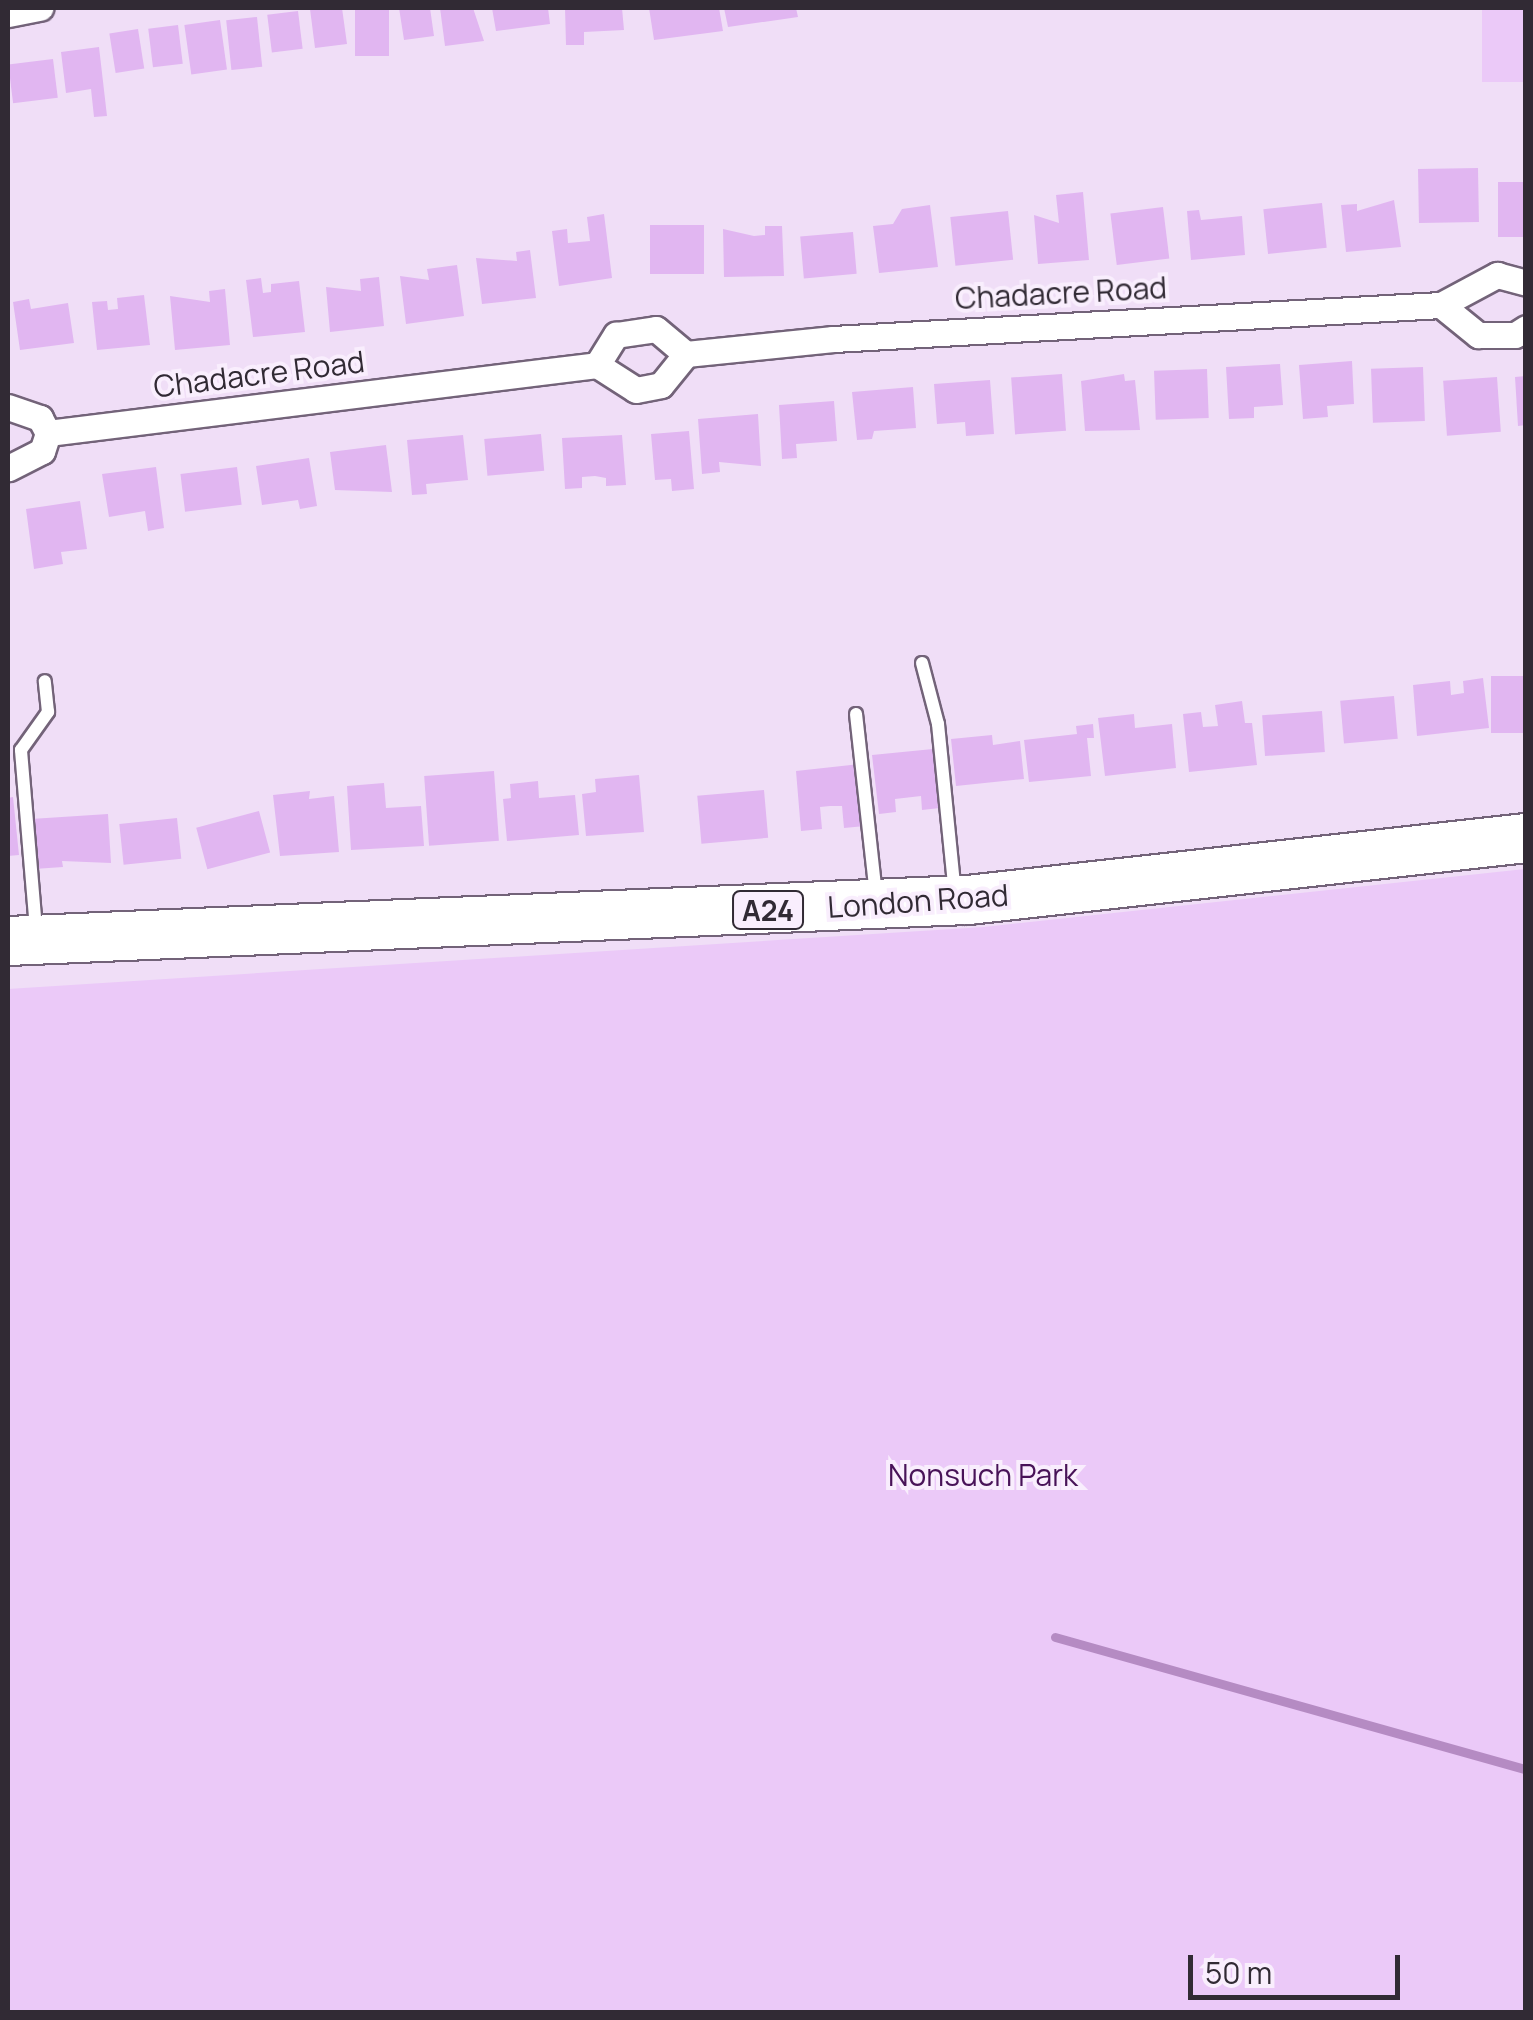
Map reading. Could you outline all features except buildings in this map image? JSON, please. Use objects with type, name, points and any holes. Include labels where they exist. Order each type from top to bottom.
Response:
[{"type":"highway","name":"London Road","points":[[22,940],[956,900],[1526,838]]},
{"type":"street","points":[[8,14],[40,8]]},
{"type":"street","name":"Chadacre Road","points":[[686,354],[833,339],[1441,305],[1497,275],[1526,283]]},
{"type":"street","points":[[1441,305],[1478,335],[1515,335],[1526,328]]},
{"type":"street","points":[[656,329],[686,354],[661,385],[636,390],[597,365],[616,335],[656,329]]},
{"type":"street","name":"Chadacre Road","points":[[48,433],[597,365]]},
{"type":"street","points":[[8,408],[40,418],[48,433],[42,451],[8,468]]},
{"type":"lane","points":[[922,663],[938,724],[956,900]]},
{"type":"lane","points":[[22,940],[20,750],[48,712],[45,681]]},
{"type":"lane","points":[[856,714],[876,904]]},
{"type":"green space","points":[[1482,8],[1525,8],[1525,82],[1482,82]]},
{"type":"green space","name":"Nonsuch Park","points":[[1525,869],[1525,2012],[8,2012],[8,989],[984,927]]},
{"type":"waterway","points":[[1055,1637],[1526,1769]]}]
